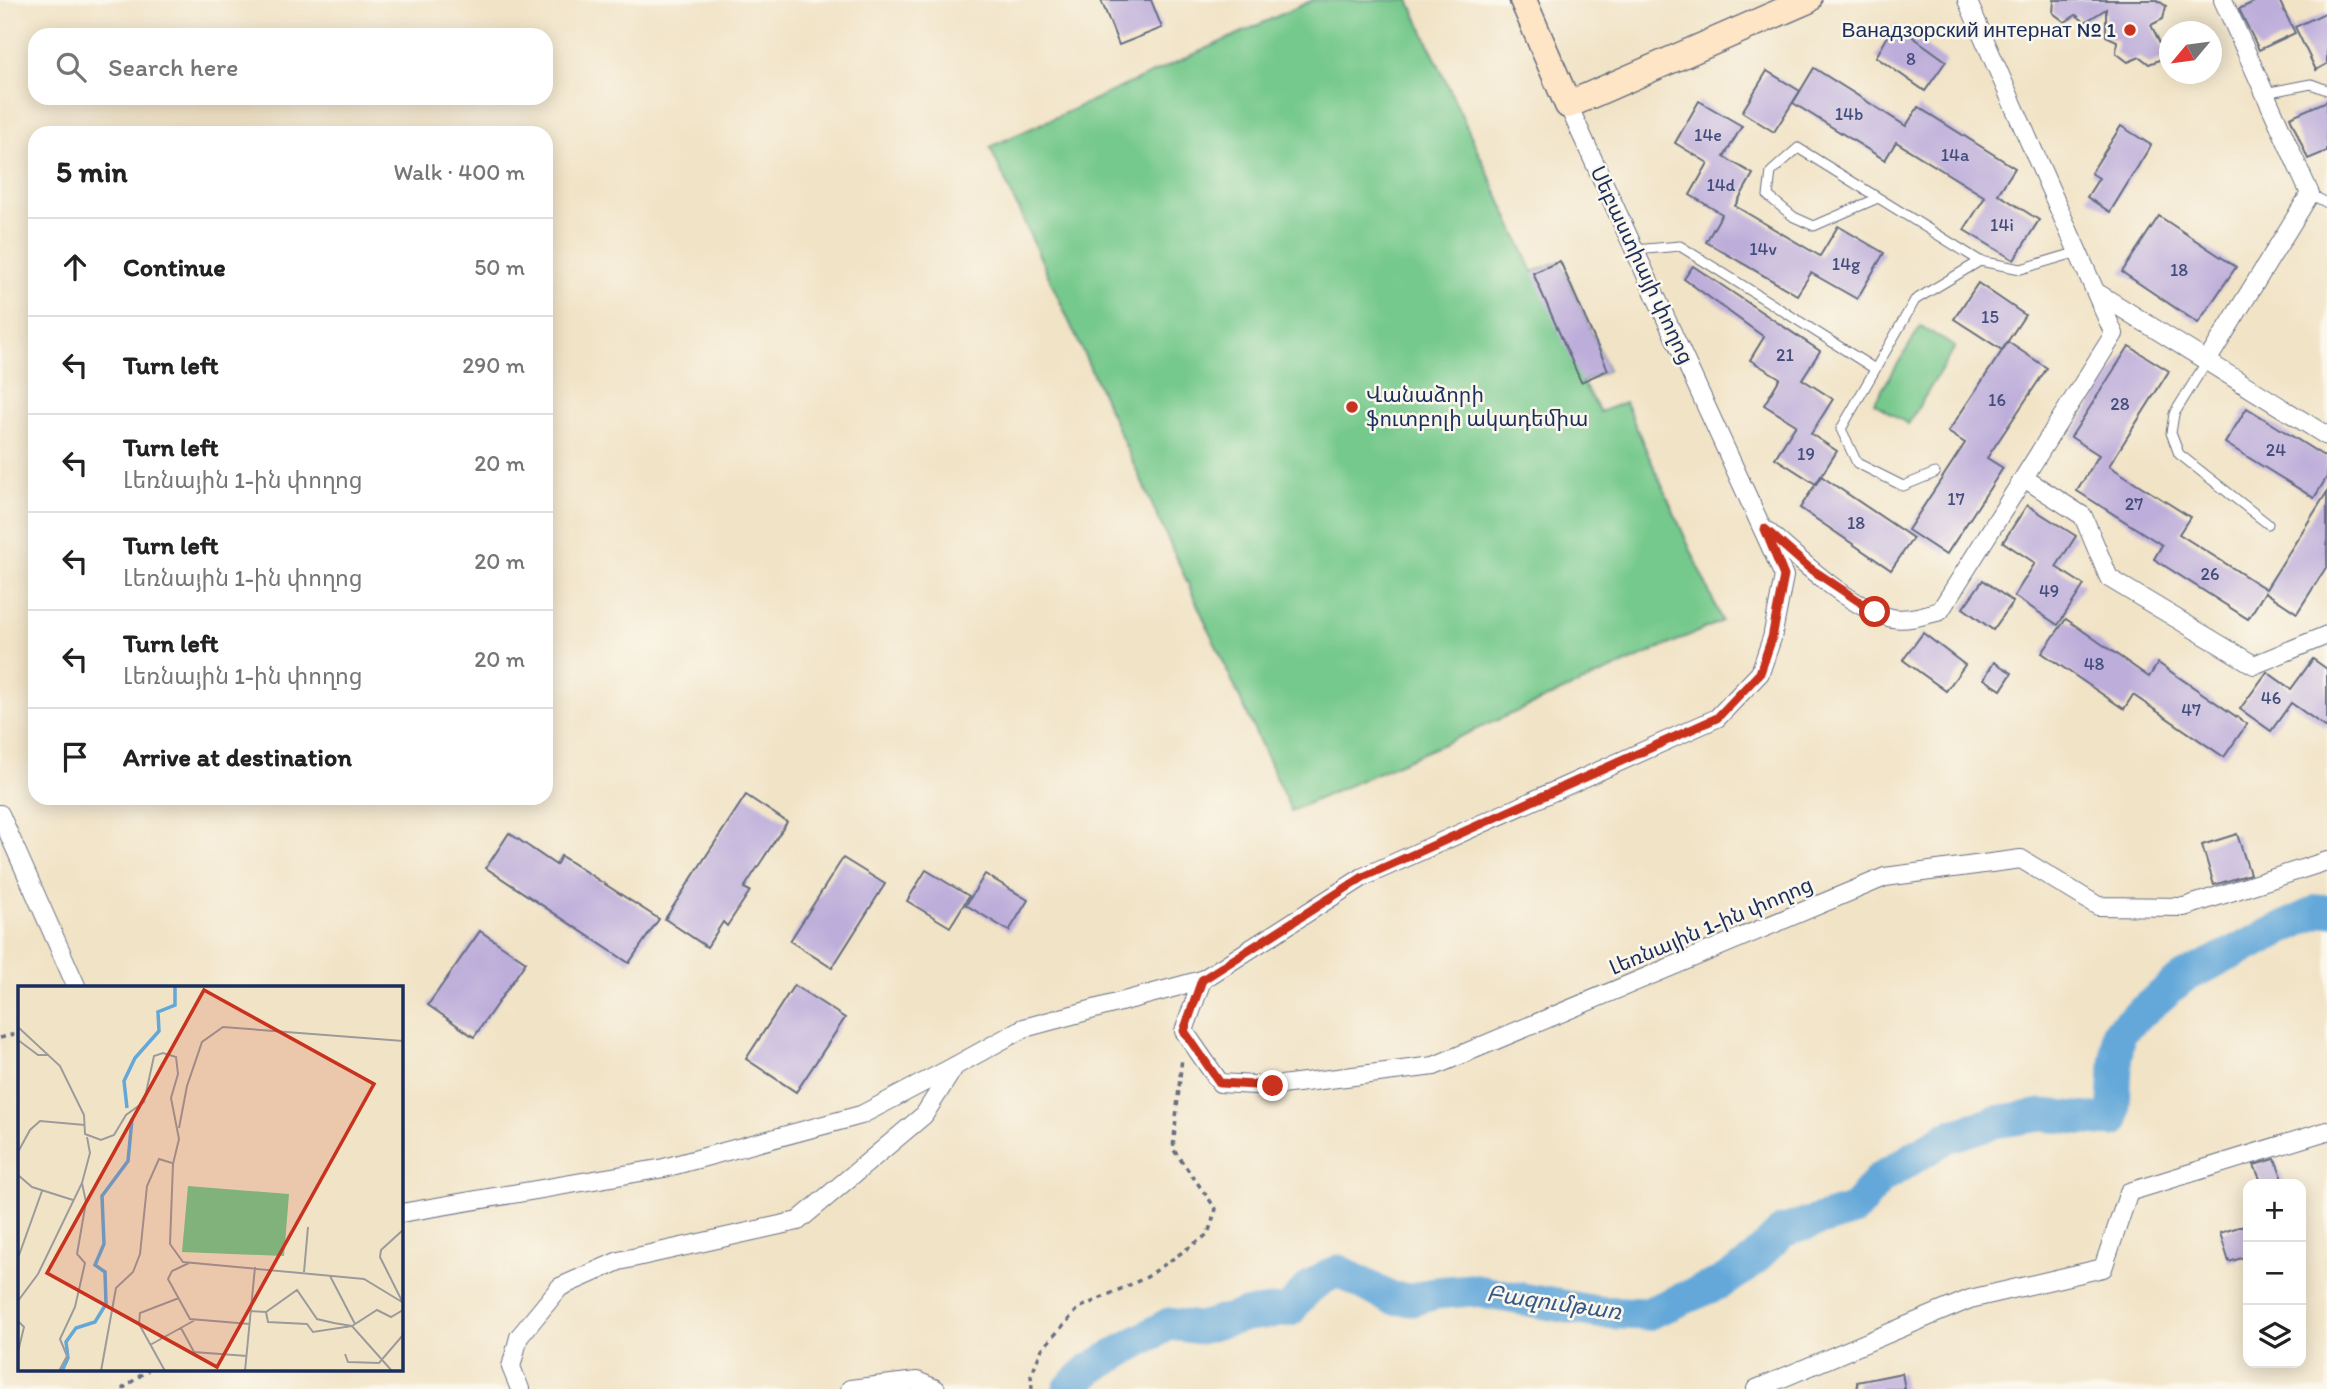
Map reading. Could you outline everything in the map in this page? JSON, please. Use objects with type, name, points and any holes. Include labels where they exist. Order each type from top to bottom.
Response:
[{"type":"street","name":"Սեբաստիայի փողոց","points":[[402,1213],[664,1168],[862,1115],[1024,1028],[1202,980],[1363,877],[1717,718],[1760,673],[1772,638],[1784,576],[1765,529],[1568,105],[1523,0]]},
{"type":"street","points":[[1568,105],[1808,0]]},
{"type":"street","points":[[1765,529],[1808,567],[1875,612],[1894,618],[1916,617],[1940,611],[2114,334],[2099,294],[1967,0]]},
{"type":"street","points":[[2207,361],[2310,194],[2223,0]]},
{"type":"street","points":[[2099,294],[2327,436]]},
{"type":"street","points":[[2024,478],[2083,516],[2109,578],[2254,665],[2327,635]]},
{"type":"street","points":[[0,814],[76,986]]},
{"type":"street","name":"Լեռնային 1-ին փողոց","points":[[1184,1031],[1220,1083],[1273,1086],[1434,1066],[1885,877],[2021,859],[2098,905],[2184,907],[2327,862]]},
{"type":"street","points":[[1184,1031],[1202,980]]},
{"type":"street","points":[[520,1389],[511,1367],[519,1337],[560,1287],[619,1261],[798,1221],[925,1115],[956,1066]]},
{"type":"street","points":[[1756,1389],[1970,1299],[2103,1268],[2129,1192],[2327,1131]]},
{"type":"street","points":[[850,1389],[917,1381],[936,1389]]},
{"type":"lane","points":[[2265,93],[2311,84],[2327,89]]},
{"type":"lane","points":[[1878,198],[1814,226],[1794,217],[1768,196],[1771,172],[1798,148],[1980,261],[2021,270],[2080,251]]},
{"type":"lane","points":[[2310,194],[2327,204]]},
{"type":"lane","points":[[1635,250],[1680,246],[1875,369]]},
{"type":"lane","points":[[1935,473],[1903,486],[1857,463],[1841,429],[1915,300],[1980,261]]},
{"type":"lane","points":[[2207,361],[2174,414],[2171,433],[2179,454],[2268,524]]},
{"type":"path","points":[[1032,1389],[1031,1375],[1042,1349],[1079,1308],[1147,1277],[1208,1234],[1216,1209],[1173,1149],[1184,1031]]},
{"type":"path","points":[[0,1038],[18,1033]]},
{"type":"path","points":[[122,1389],[145,1372]]},
{"type":"green space","name":"Վանաձորի ֆուտբոլի ակադեմիա","points":[[1313,0],[1409,0],[1533,272],[1560,261],[1608,370],[1582,382],[1600,412],[1625,402],[1722,621],[1291,811],[990,147]]},
{"type":"green space","points":[[1921,326],[1955,347],[1908,424],[1874,403]]},
{"type":"building","points":[[1101,0],[1151,0],[1162,28],[1119,45]]},
{"type":"building","name":"Ванадзорский интернат № 1","points":[[2054,0],[2157,0],[2166,6],[2163,19],[2151,25],[2159,41],[2159,60],[2149,64],[2140,57],[2128,62],[2116,53],[2117,41],[2106,36],[2106,9],[2085,22],[2076,15],[2065,22],[2053,13]]},
{"type":"building","points":[[2258,0],[2279,0],[2295,33],[2259,50],[2239,9]]},
{"type":"building","points":[[2327,12],[2327,64],[2316,70],[2295,27]]},
{"type":"building","points":[[1895,24],[1946,61],[1925,91],[1876,57]]},
{"type":"building","points":[[1814,68],[1906,126],[1918,107],[2015,168],[1998,194],[2039,220],[2014,260],[1964,230],[1985,197],[1896,142],[1885,160],[1793,103]]},
{"type":"building","points":[[1767,71],[1800,91],[1774,132],[1742,112]]},
{"type":"building","points":[[1699,101],[1742,126],[1724,157],[1753,174],[1735,206],[1820,256],[1838,226],[1884,253],[1857,299],[1811,273],[1797,295],[1706,242],[1722,214],[1690,195],[1708,163],[1675,143]]},
{"type":"building","points":[[2327,101],[2327,151],[2308,159],[2290,117]]},
{"type":"building","points":[[2121,126],[2151,145],[2110,212],[2087,197],[2099,178],[2091,173]]},
{"type":"building","points":[[2159,216],[2236,267],[2198,323],[2122,272]]},
{"type":"building","points":[[1560,261],[1608,370],[1581,382],[1533,273]]},
{"type":"building","points":[[1693,266],[1820,351],[1802,379],[1833,399],[1811,434],[1837,451],[1816,484],[1775,458],[1796,425],[1764,405],[1780,378],[1750,360],[1764,337],[1684,279]]},
{"type":"building","points":[[1978,283],[2025,315],[2002,350],[1954,319]]},
{"type":"building","points":[[2008,342],[2047,368],[1987,458],[2003,468],[1946,555],[1908,530],[1965,443],[1948,432]]},
{"type":"building","points":[[2129,346],[2169,371],[2109,466],[2190,517],[2179,534],[2266,589],[2327,492],[2327,566],[2297,613],[2265,592],[2248,619],[2154,559],[2162,545],[2077,491],[2099,455],[2071,437]]},
{"type":"building","points":[[2247,408],[2327,458],[2327,477],[2314,498],[2225,443]]},
{"type":"building","points":[[1821,476],[1913,538],[1891,570],[1800,508]]},
{"type":"building","points":[[2027,505],[2076,536],[2056,567],[2084,585],[2058,625],[2014,596],[2035,563],[2003,542]]},
{"type":"building","points":[[1983,580],[2013,602],[1993,630],[1963,608]]},
{"type":"building","points":[[2066,619],[2149,677],[2158,663],[2247,724],[2224,757],[2133,695],[2124,709],[2042,653]]},
{"type":"building","points":[[1923,633],[1965,665],[1946,691],[1903,660]]},
{"type":"building","points":[[2313,659],[2327,669],[2327,728],[2291,703],[2271,731],[2240,709],[2267,672],[2291,689]]},
{"type":"building","points":[[1994,662],[2012,673],[2001,690],[1984,679]]},
{"type":"building","points":[[746,795],[787,822],[744,888],[750,891],[727,926],[723,922],[707,947],[665,919]]},
{"type":"building","points":[[509,833],[556,865],[561,856],[659,919],[629,963],[486,868]]},
{"type":"building","points":[[2237,834],[2250,874],[2214,885],[2202,845]]},
{"type":"building","points":[[843,858],[885,884],[832,968],[790,941]]},
{"type":"building","points":[[926,870],[969,896],[950,927],[907,901]]},
{"type":"building","points":[[985,874],[1028,900],[1009,931],[966,905]]},
{"type":"building","points":[[480,931],[526,962],[474,1037],[428,1005]]},
{"type":"building","points":[[794,985],[845,1018],[796,1092],[746,1059]]},
{"type":"building","points":[[2275,1159],[2283,1179],[2260,1179],[2254,1165]]},
{"type":"building","points":[[2243,1226],[2243,1258],[2229,1262],[2220,1233]]},
{"type":"building","points":[[1902,1373],[1905,1389],[1858,1389],[1857,1382]]},
{"type":"waterway","name":"Բազումթառ","points":[[1069,1389],[1090,1369],[1169,1324],[1199,1328],[1246,1315],[1290,1310],[1311,1286],[1339,1271],[1390,1298],[1413,1300],[1436,1293],[1471,1290],[1597,1312],[1647,1314],[1720,1283],[1746,1267],[1783,1231],[1854,1210],[1879,1179],[1947,1137],[1995,1122],[2042,1115],[2113,1121],[2118,1032],[2182,978],[2318,911],[2327,910]]},
{"type":"place","name":"Ванадзорский интернат № 1","points":[[2130,30]]},
{"type":"place","name":"Վանաձորի ֆուտբոլի ակադեմիա","points":[[1352,407]]},
{"type":"route","points":[[1273,1086],[1220,1083],[1184,1031],[1202,980],[1363,877],[1717,718],[1760,673],[1772,638],[1784,576],[1765,529],[1808,567],[1875,612]]}]
